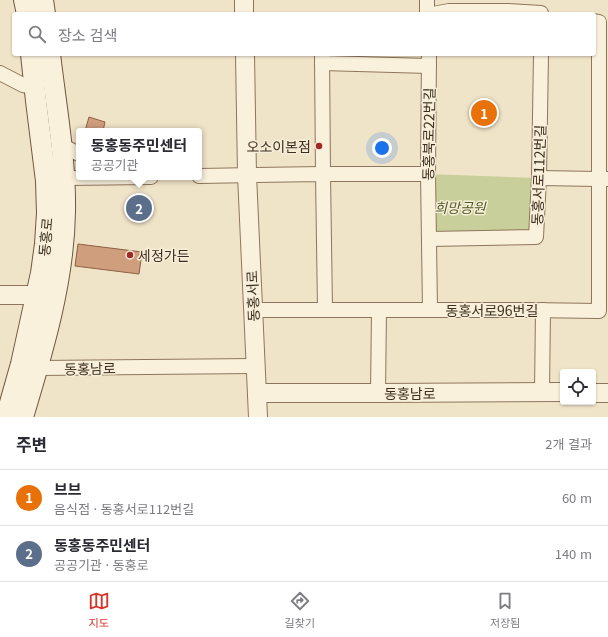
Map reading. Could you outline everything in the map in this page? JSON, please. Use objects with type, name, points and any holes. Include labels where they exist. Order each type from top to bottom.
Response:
[{"type":"main road","points":[[24,0],[27,12]]},
{"type":"main road","points":[[43,0],[45,12]]},
{"type":"main road","name":"동홍로","points":[[31,56],[47,197],[45,244],[41,273],[46,296]]},
{"type":"main road","name":"동홍로","points":[[23,417],[29,366],[46,296],[59,276],[63,245],[65,214],[64,178],[50,56]]},
{"type":"main road","name":"동홍로","points":[[6,417],[29,366]]},
{"type":"street","points":[[244,0],[244,12]]},
{"type":"street","points":[[427,0],[427,12]]},
{"type":"street","points":[[443,12],[520,12]]},
{"type":"street","name":"동홍서로96번길","points":[[253,310],[599,311],[604,179],[596,22]]},
{"type":"street","name":"동홍서로","points":[[245,56],[247,175],[258,417]]},
{"type":"street","name":"동홍서로112번길","points":[[429,239],[536,237],[539,178],[541,56]]},
{"type":"street","points":[[325,310],[322,58],[429,60]]},
{"type":"street","name":"동홍북로22번길","points":[[429,60],[428,174],[430,310]]},
{"type":"street","points":[[0,73],[23,85],[35,87]]},
{"type":"street","points":[[61,144],[76,152]]},
{"type":"street","points":[[202,176],[428,174]]},
{"type":"street","points":[[64,178],[76,178]]},
{"type":"street","points":[[539,178],[604,179]]},
{"type":"street","points":[[0,295],[46,296]]},
{"type":"street","points":[[378,393],[379,310]]},
{"type":"street","points":[[542,392],[543,310]]},
{"type":"street","name":"동홍남로","points":[[29,366],[255,366]]},
{"type":"street","name":"동홍남로","points":[[257,393],[560,392]]},
{"type":"street","points":[[596,393],[608,393]]},
{"type":"green space","name":"희망공원","points":[[428,174],[539,178],[536,237],[429,239]]},
{"type":"building","points":[[89,117],[105,122],[104,128],[86,128]]},
{"type":"building","points":[[78,244],[142,252],[139,274],[75,266]]},
{"type":"place","name":"브브","points":[[484,113]]},
{"type":"place","name":"오소이본점","points":[[319,146]]},
{"type":"place","name":"동홍동주민센터","points":[[139,208]]},
{"type":"place","name":"세정가든","points":[[130,255]]}]
